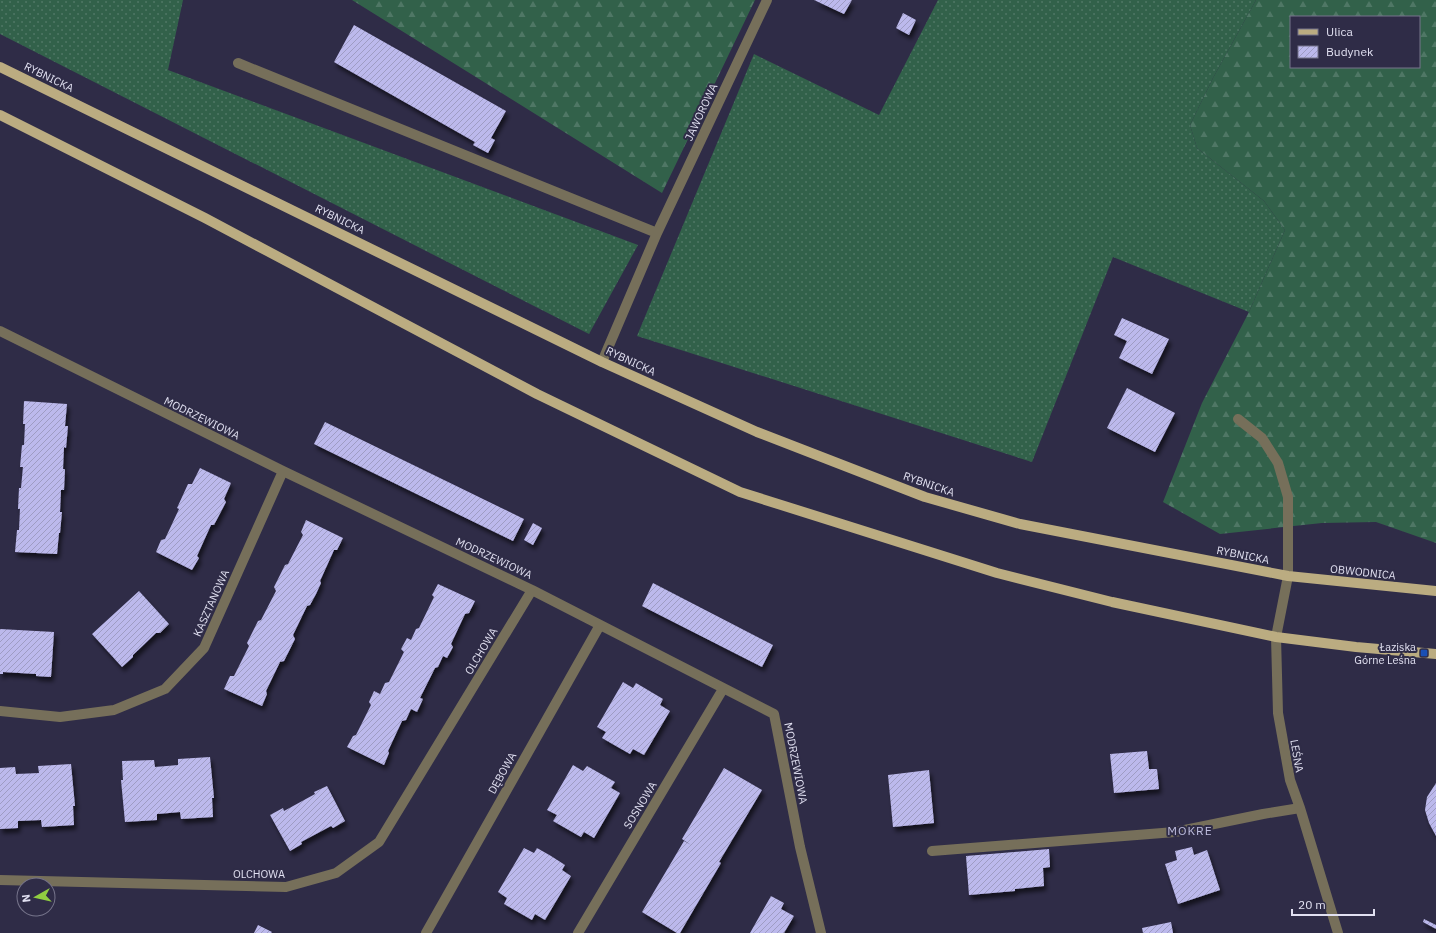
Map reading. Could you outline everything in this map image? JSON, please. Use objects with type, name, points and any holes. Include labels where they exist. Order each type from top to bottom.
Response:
[{"type":"main road","name":"RYBNICKA","points":[[0,67],[602,362],[757,432],[925,497],[1020,524],[1288,576]]},
{"type":"main road","points":[[0,115],[205,218],[537,394],[740,492],[997,573],[1112,602],[1276,637],[1356,647],[1436,654]]},
{"type":"main road","name":"OBWODNICA","points":[[1288,576],[1436,591]]},
{"type":"street","name":"JAWOROWA","points":[[602,362],[657,233],[767,0]]},
{"type":"street","points":[[238,63],[657,233]]},
{"type":"street","name":"MODRZEWIOWA","points":[[0,331],[283,471],[532,590],[774,714],[800,847],[821,933]]},
{"type":"street","name":"LEŚNA","points":[[1238,419],[1262,438],[1278,463],[1288,497],[1288,576],[1276,637],[1278,713],[1290,780],[1338,933]]},
{"type":"street","name":"KASZTANOWA","points":[[0,711],[60,717],[114,710],[165,689],[204,648],[283,471]]},
{"type":"street","name":"OLCHOWA","points":[[0,880],[286,887],[336,873],[379,842],[532,590]]},
{"type":"street","name":"DĘBOWA","points":[[426,933],[600,624]]},
{"type":"street","name":"SOSNOWA","points":[[578,933],[723,689]]},
{"type":"street","points":[[932,851],[1175,832],[1300,808]]},
{"type":"green space","points":[[0,0],[183,0],[168,70],[638,245],[589,334],[0,34]]},
{"type":"green space","points":[[352,0],[755,0],[662,193]]},
{"type":"green space","points":[[938,0],[1256,0],[1213,78],[1190,125],[1197,148],[1264,201],[1285,230],[1249,312],[1113,257],[1032,462],[637,336],[754,54],[879,115]]},
{"type":"green space","points":[[1256,0],[1436,0],[1436,543],[1376,522],[1322,523],[1220,534],[1163,502],[1202,403],[1249,312],[1285,230],[1264,201],[1197,148],[1190,125],[1213,78]]},
{"type":"building","points":[[814,0],[852,0],[844,14]]},
{"type":"building","points":[[903,13],[916,20],[909,35],[896,28]]},
{"type":"building","points":[[354,25],[506,111],[491,138],[495,140],[488,153],[473,145],[475,142],[334,62]]},
{"type":"building","points":[[1122,318],[1169,339],[1152,374],[1119,358],[1127,341],[1114,335]]},
{"type":"building","points":[[1127,388],[1175,413],[1155,452],[1107,428]]},
{"type":"building","points":[[24,401],[67,404],[65,426],[68,426],[66,448],[64,447],[64,490],[61,490],[60,512],[62,512],[57,554],[15,552],[17,530],[19,530],[19,488],[21,488],[23,467],[20,467],[22,445],[24,445]]},
{"type":"building","points":[[325,422],[524,519],[513,541],[314,444]]},
{"type":"building","points":[[200,468],[231,483],[224,499],[226,502],[214,525],[211,525],[197,556],[199,558],[192,570],[156,552],[161,540],[165,539],[179,509],[177,508],[188,484],[192,484]]},
{"type":"building","points":[[306,520],[343,538],[337,550],[334,550],[320,581],[321,583],[316,594],[310,605],[307,606],[293,635],[295,639],[284,661],[280,662],[266,691],[267,694],[262,706],[224,689],[230,676],[234,676],[249,646],[247,643],[276,591],[274,587],[303,535],[301,532]]},
{"type":"building","points":[[533,523],[542,528],[533,545],[524,540]]},
{"type":"building","points":[[653,583],[773,645],[762,667],[642,606]]},
{"type":"building","points":[[438,584],[475,601],[469,613],[465,614],[451,644],[453,647],[447,658],[443,656],[438,667],[435,668],[420,698],[423,699],[417,712],[411,709],[406,720],[402,721],[388,751],[389,753],[384,765],[347,747],[353,736],[356,735],[371,705],[369,702],[374,691],[380,694],[385,683],[389,682],[404,652],[401,649],[407,638],[411,640],[416,629],[419,628],[434,597],[432,595]]},
{"type":"building","points":[[139,591],[169,624],[160,633],[156,633],[122,667],[92,634]]},
{"type":"building","points":[[0,629],[54,632],[51,677],[36,676],[36,674],[3,672],[3,674],[0,674]]},
{"type":"building","points":[[623,682],[633,688],[636,683],[663,699],[660,705],[670,711],[644,755],[633,749],[630,754],[602,738],[606,732],[597,727]]},
{"type":"building","points":[[1147,751],[1149,769],[1157,769],[1159,789],[1114,793],[1110,754]]},
{"type":"building","points":[[210,757],[214,798],[212,798],[213,817],[181,819],[180,812],[157,814],[157,820],[125,822],[121,780],[123,780],[122,761],[154,760],[155,767],[178,765],[178,759]]},
{"type":"building","points":[[71,764],[75,806],[73,806],[74,825],[42,827],[41,820],[18,821],[18,828],[0,829],[0,768],[15,767],[16,774],[39,773],[38,766]]},
{"type":"building","points":[[573,765],[583,771],[587,766],[615,782],[611,788],[620,793],[594,838],[584,832],[581,837],[553,821],[557,815],[547,810]]},
{"type":"building","points":[[724,768],[762,790],[719,862],[721,863],[680,933],[677,933],[642,912],[684,841],[691,845],[682,839]]},
{"type":"building","points":[[929,770],[934,823],[893,827],[888,775]]},
{"type":"building","points":[[1436,783],[1436,836],[1429,823],[1425,810],[1427,797]]},
{"type":"building","points":[[327,786],[345,821],[333,828],[331,826],[301,842],[302,844],[290,851],[270,815],[283,808],[284,811],[315,794],[314,792]]},
{"type":"building","points":[[1192,847],[1194,855],[1207,850],[1220,890],[1178,904],[1165,864],[1177,860],[1175,851]]},
{"type":"building","points":[[524,848],[534,853],[537,848],[551,856],[565,865],[562,870],[571,876],[545,920],[535,914],[532,920],[504,904],[507,898],[498,892]]},
{"type":"building","points":[[1049,849],[1050,867],[1043,868],[1044,886],[1015,889],[1015,891],[969,895],[966,856]]},
{"type":"building","points":[[771,896],[784,903],[781,909],[794,916],[784,933],[750,933]]},
{"type":"building","points":[[1424,919],[1436,925],[1436,929],[1423,922]]},
{"type":"building","points":[[1171,922],[1173,933],[1143,933],[1142,928]]},
{"type":"building","points":[[258,925],[272,932],[254,933]]},
{"type":"place","name":"Łaziska Górne Leśna","points":[[1424,653]]},
{"type":"district","name":"MOKRE","points":[[1190,831]]}]
